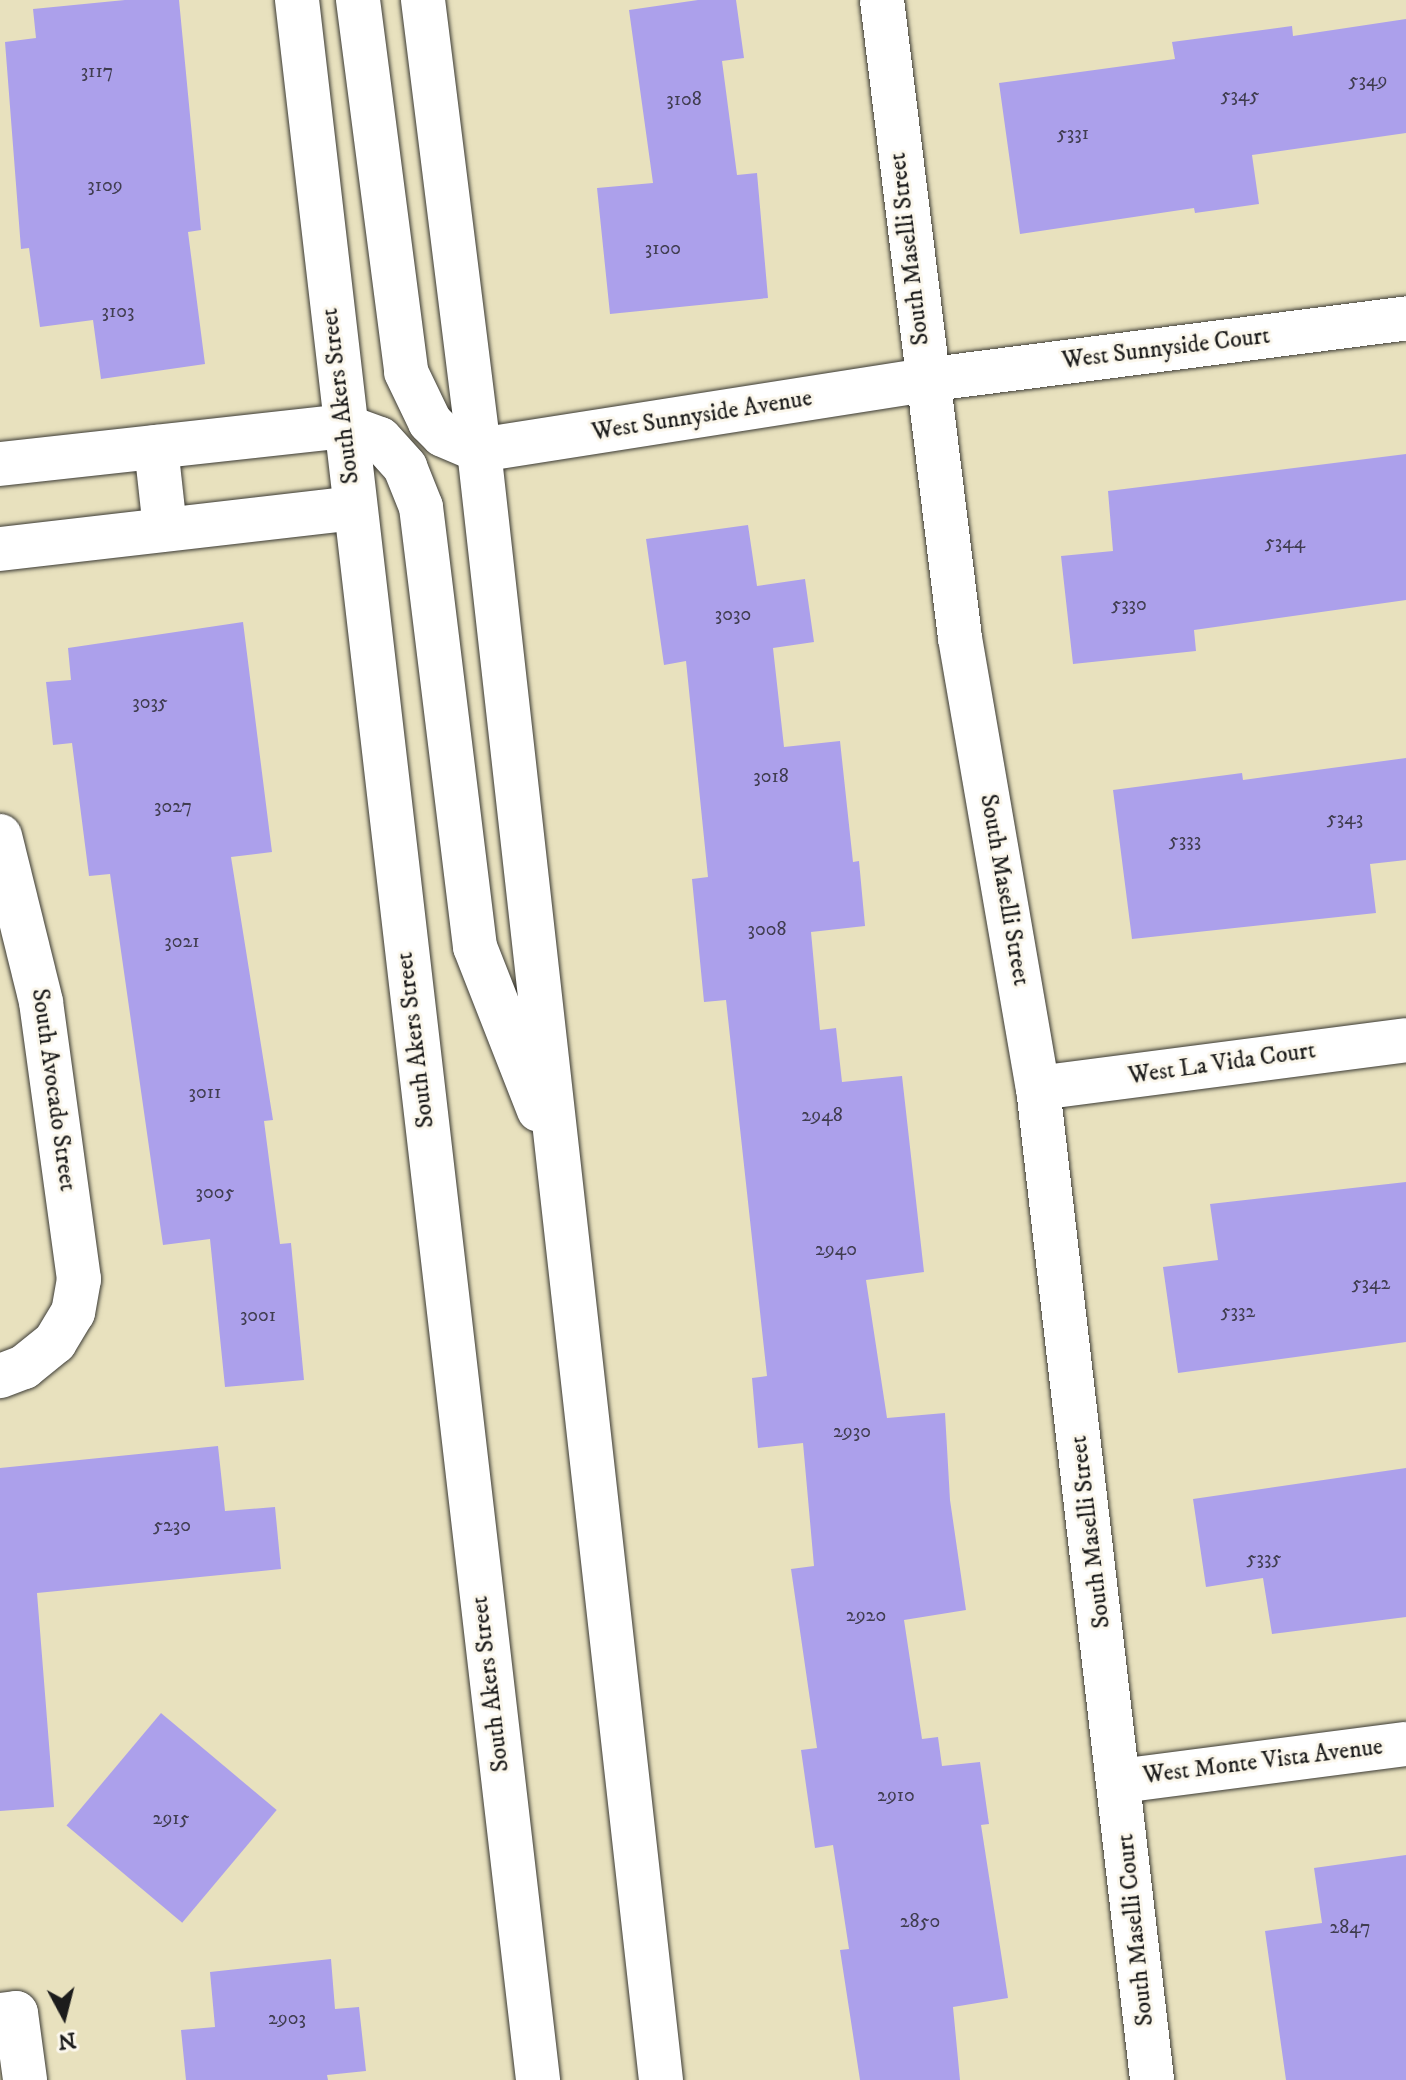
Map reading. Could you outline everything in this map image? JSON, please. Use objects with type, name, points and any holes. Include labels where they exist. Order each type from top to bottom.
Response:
[{"type":"main road","name":"South Akers Street","points":[[297,0],[538,2080]]},
{"type":"main road","points":[[358,0],[406,372],[430,422],[443,435],[479,450]]},
{"type":"main road","points":[[423,0],[479,450],[661,2080]]},
{"type":"main road","name":"South Maselli Street","points":[[882,0],[925,380],[960,638],[1038,1088],[1120,1781]]},
{"type":"main road","name":"West Sunnyside Court","points":[[925,380],[1406,318]]},
{"type":"main road","name":"West Sunnyside Avenue","points":[[479,450],[925,380]]},
{"type":"main road","points":[[0,464],[344,426],[380,439],[405,467],[421,507],[475,947],[560,1164]]},
{"type":"main road","points":[[156,447],[165,528]]},
{"type":"main road","points":[[0,549],[354,508]]},
{"type":"main road","name":"South Avocado Street","points":[[0,836],[41,1002],[79,1279],[73,1312],[55,1342],[24,1367],[0,1376]]},
{"type":"main road","name":"West La Vida Court","points":[[1038,1088],[1406,1040]]},
{"type":"main road","name":"West Monte Vista Avenue","points":[[1120,1781],[1406,1744]]},
{"type":"main road","name":"South Maselli Court","points":[[1120,1781],[1152,2080]]},
{"type":"main road","points":[[8,2014],[25,2080]]},
{"type":"building","points":[[125,0],[179,0],[201,230],[188,232],[205,364],[101,379],[93,320],[40,327],[29,248],[21,249],[5,42],[36,38],[33,9]]},
{"type":"building","points":[[698,0],[736,0],[744,58],[722,61],[737,175],[757,173],[768,298],[610,314],[597,188],[653,183],[629,10]]},
{"type":"building","points":[[1406,19],[1406,133],[1252,155],[1259,204],[1195,213],[1194,208],[1020,234],[999,83],[1175,59],[1172,42],[1292,26],[1293,36]]},
{"type":"building","points":[[1406,454],[1406,600],[1194,630],[1196,651],[1073,664],[1061,556],[1113,551],[1108,491]]},
{"type":"building","points":[[748,525],[757,586],[805,579],[814,642],[773,648],[784,747],[840,741],[853,862],[859,861],[865,926],[811,932],[820,1030],[836,1028],[842,1082],[902,1076],[924,1272],[866,1280],[887,1418],[945,1413],[950,1500],[966,1610],[904,1620],[922,1739],[938,1737],[942,1766],[980,1762],[989,1824],[981,1825],[1008,1998],[953,2007],[960,2080],[860,2080],[840,1950],[849,1949],[833,1845],[815,1848],[801,1750],[817,1748],[791,1569],[814,1566],[803,1443],[758,1448],[752,1378],[767,1376],[726,1000],[704,1002],[692,879],[708,877],[686,661],[664,665],[646,539]]},
{"type":"building","points":[[243,622],[272,852],[231,857],[273,1120],[264,1121],[280,1244],[291,1243],[304,1380],[225,1387],[210,1239],[163,1245],[110,874],[89,876],[72,743],[53,745],[46,682],[71,680],[68,648]]},
{"type":"building","points":[[1406,758],[1406,860],[1370,864],[1376,913],[1132,939],[1113,790],[1242,773],[1243,780]]},
{"type":"building","points":[[1406,1182],[1406,1342],[1178,1373],[1163,1267],[1218,1260],[1210,1204]]},
{"type":"building","points":[[218,1446],[225,1511],[275,1507],[281,1569],[37,1593],[54,1807],[0,1811],[0,1468]]},
{"type":"building","points":[[1406,1468],[1406,1617],[1272,1634],[1263,1578],[1206,1587],[1193,1499]]},
{"type":"building","points":[[161,1713],[277,1810],[182,1923],[67,1826]]},
{"type":"building","points":[[1406,1855],[1406,2080],[1286,2080],[1265,1931],[1322,1923],[1314,1868]]},
{"type":"building","points":[[331,1959],[335,2009],[359,2007],[366,2071],[327,2075],[328,2080],[186,2080],[181,2030],[215,2027],[210,1972]]}]
